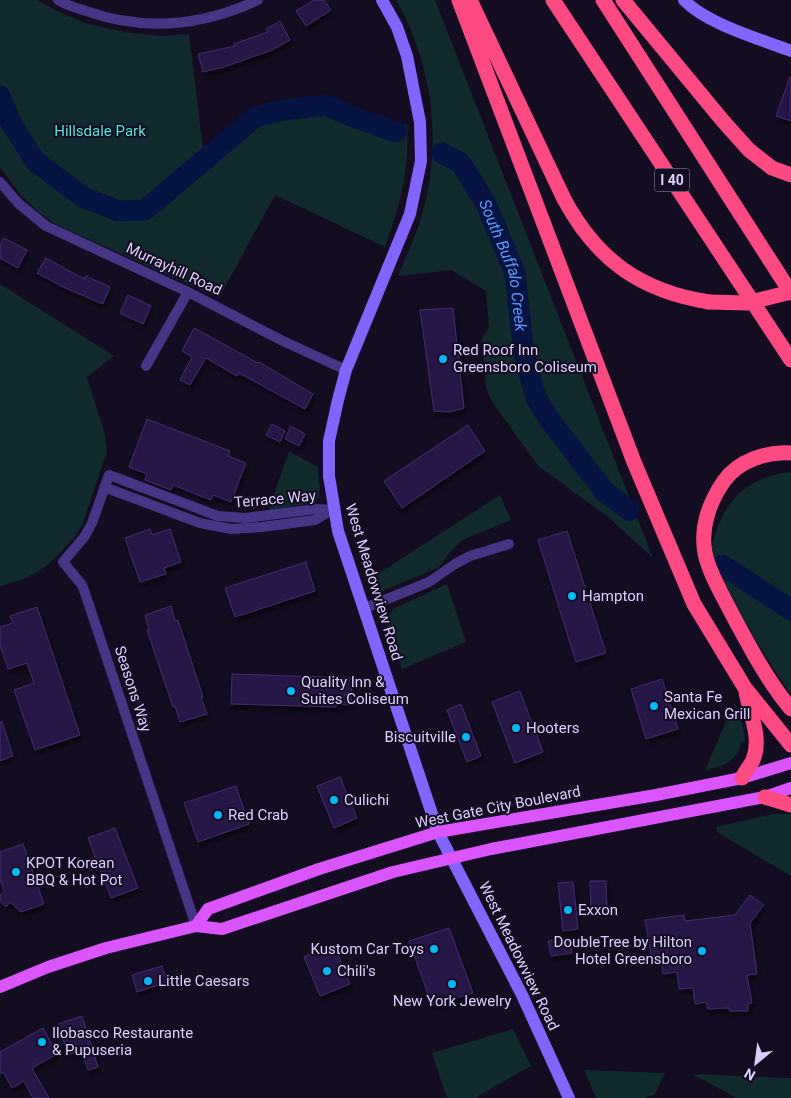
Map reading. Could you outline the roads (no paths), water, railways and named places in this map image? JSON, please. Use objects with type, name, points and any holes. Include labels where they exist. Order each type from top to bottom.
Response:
[{"type":"highway","points":[[459,0],[634,462],[694,604],[745,688],[791,745]]},
{"type":"highway","points":[[470,0],[559,190],[576,223],[598,249],[620,268],[639,280],[685,298],[709,302],[747,303],[791,292]]},
{"type":"highway","name":"I 40","points":[[553,0],[791,360]]},
{"type":"highway","name":"I 40","points":[[603,0],[791,292]]},
{"type":"highway","points":[[623,0],[749,150],[772,168],[791,175]]},
{"type":"highway","points":[[791,453],[782,452],[761,456],[745,463],[729,474],[708,509],[705,552],[722,594],[750,647],[791,709]]},
{"type":"highway","points":[[742,778],[753,759],[756,746],[756,734],[745,688]]},
{"type":"highway","points":[[765,796],[791,805]]},
{"type":"main road","name":"West Gate City Boulevard","points":[[196,926],[208,910],[319,869],[438,832],[656,795],[742,778],[791,763]]},
{"type":"main road","points":[[0,988],[75,957],[196,926],[222,929],[393,872],[491,849],[765,796],[791,788]]},
{"type":"street","points":[[58,0],[98,16],[133,24],[172,25],[232,11],[258,0]]},
{"type":"street","name":"West Meadowview Road","points":[[382,0],[397,27],[407,56],[420,122],[421,161],[410,214],[346,370],[329,442],[329,476],[333,510],[338,531],[438,832],[522,995],[569,1098]]},
{"type":"street","points":[[684,0],[726,26],[791,51]]},
{"type":"street","name":"Murrayhill Road","points":[[0,182],[19,204],[46,226],[188,292],[283,341],[346,370]]},
{"type":"street","points":[[146,366],[188,292]]},
{"type":"street","name":"Terrace Way","points":[[108,475],[218,516],[245,518],[316,509],[333,510]]},
{"type":"street","name":"Seasons Way","points":[[108,475],[92,523],[85,536],[63,562],[82,585],[85,593],[196,926]]},
{"type":"street","name":"Terrace Way","points":[[104,487],[200,523],[231,529],[315,520],[333,510]]},
{"type":"street","points":[[364,608],[429,582],[470,556],[509,544]]},
{"type":"waterway","name":"South Buffalo Creek","points":[[0,96],[10,121],[35,161],[83,197],[118,211],[145,210],[255,117],[283,110],[325,105],[396,132]]},
{"type":"waterway","name":"South Buffalo Creek","points":[[442,153],[461,163],[486,204],[515,273],[524,354],[536,398],[549,419],[605,492],[629,510]]},
{"type":"waterway","name":"South Buffalo Creek","points":[[722,565],[791,610]]},
{"type":"place","name":"Red Roof Inn Greensboro Coliseum","points":[[443,359]]},
{"type":"place","name":"Hampton","points":[[572,596]]},
{"type":"place","name":"Quality Inn & Suites Coliseum","points":[[291,691]]},
{"type":"place","name":"Santa Fe Mexican Grill","points":[[654,706]]},
{"type":"place","name":"Hooters","points":[[516,728]]},
{"type":"place","name":"Biscuitville","points":[[466,737]]},
{"type":"place","name":"Culichi","points":[[334,800]]},
{"type":"place","name":"Red Crab","points":[[218,815]]},
{"type":"place","name":"KPOT Korean BBQ & Hot Pot","points":[[16,872]]},
{"type":"place","name":"Exxon","points":[[568,910]]},
{"type":"place","name":"Kustom Car Toys","points":[[434,949]]},
{"type":"place","name":"DoubleTree by Hilton Hotel Greensboro","points":[[702,951]]},
{"type":"place","name":"Chili's","points":[[327,971]]},
{"type":"place","name":"Little Caesars","points":[[148,981]]},
{"type":"place","name":"New York Jewelry","points":[[452,984]]},
{"type":"place","name":"Ilobasco Restaurante & Pupuseria","points":[[42,1042]]},
{"type":"park label","name":"Hillsdale Park","points":[[100,131]]}]
